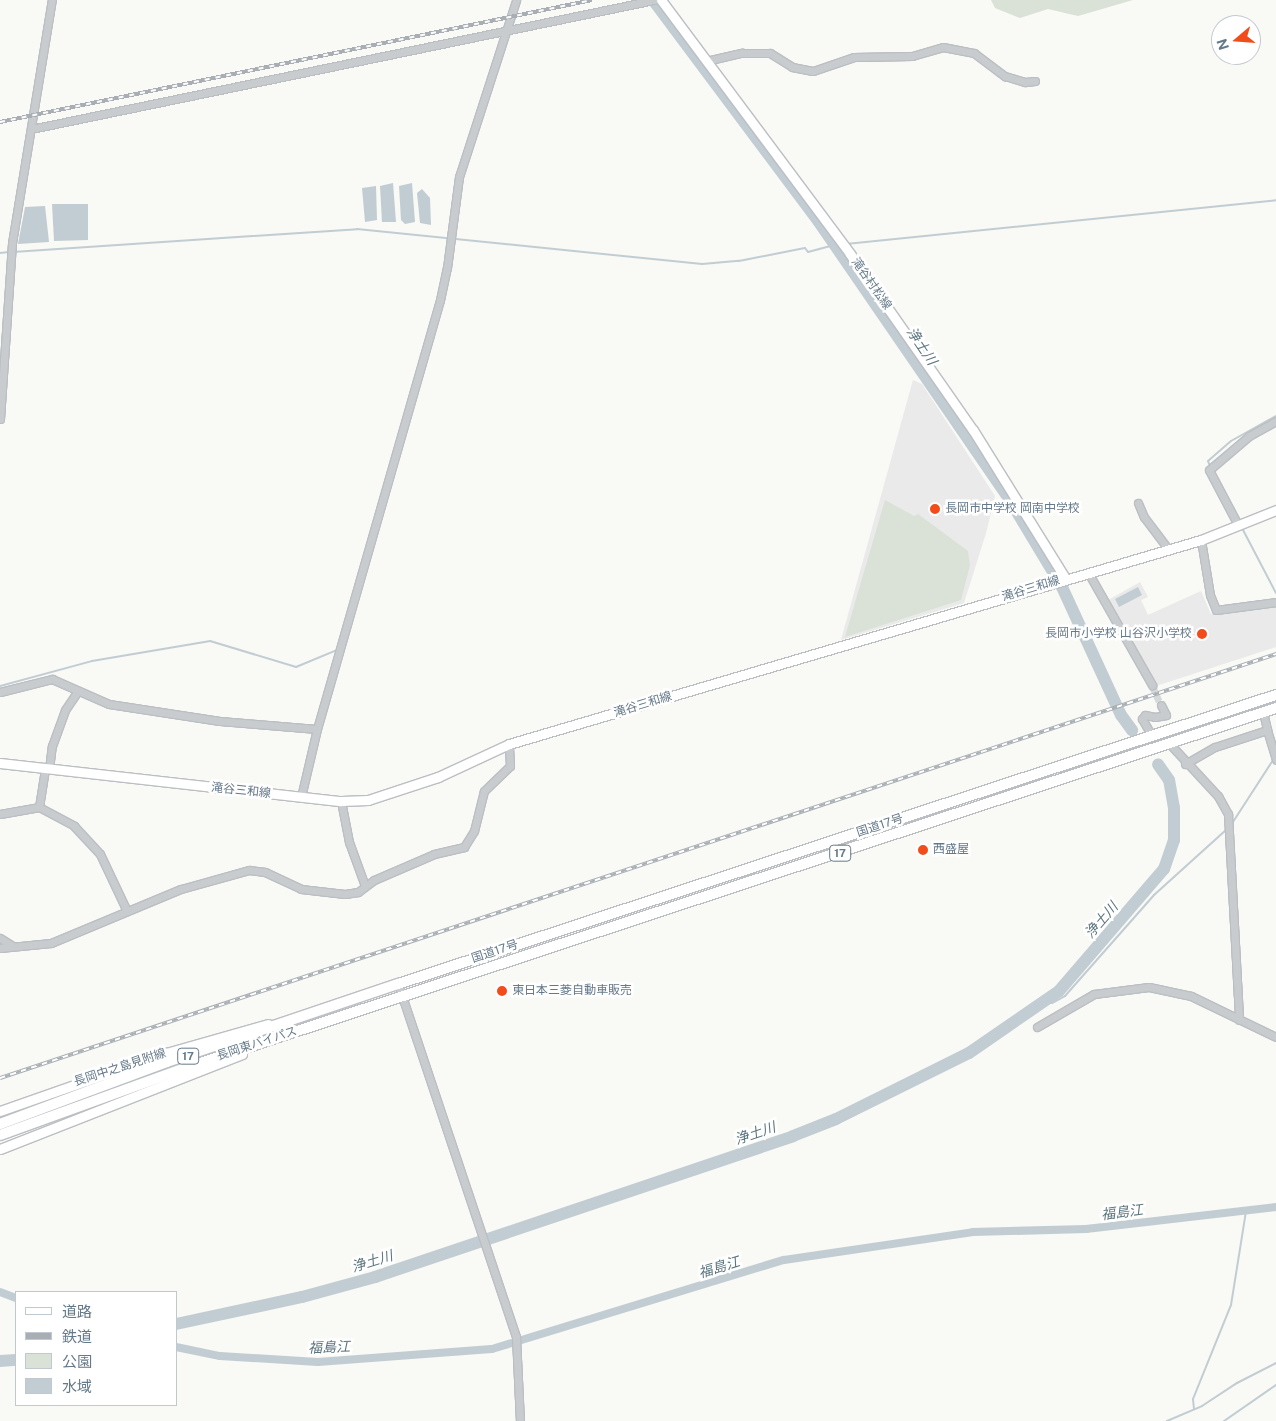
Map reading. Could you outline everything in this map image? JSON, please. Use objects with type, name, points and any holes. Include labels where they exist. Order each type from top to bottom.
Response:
[{"type":"highway","name":"国道17号","points":[[398,984],[1276,695]]},
{"type":"highway","name":"国道17号","points":[[402,996],[967,812],[1168,742],[1276,708]]},
{"type":"highway","name":"長岡東バイパス","points":[[0,1135],[77,1100],[301,1017],[398,984]]},
{"type":"highway","name":"長岡東バイパス","points":[[0,1124],[290,1034],[402,996]]},
{"type":"main road","name":"滝谷村松線","points":[[661,0],[846,248],[973,430],[1065,578]]},
{"type":"main road","name":"滝谷三和線","points":[[0,763],[301,797],[341,801],[368,800],[402,790],[509,744],[1065,578],[1089,574],[1201,540],[1276,510]]},
{"type":"main road","name":"長岡中之島見附線","points":[[0,1111],[182,1048],[301,1017]]},
{"type":"main road","points":[[0,1149],[290,1034]]},
{"type":"street","points":[[0,419],[12,243],[52,0]]},
{"type":"street","points":[[301,797],[317,729],[440,300],[448,268],[459,177],[516,0]]},
{"type":"street","points":[[31,129],[654,0]]},
{"type":"street","points":[[706,61],[742,53],[770,53],[792,68],[813,71],[854,57],[912,56],[943,47],[974,54],[1005,76],[1025,82],[1035,81]]},
{"type":"street","points":[[1238,525],[1209,470],[1248,436],[1276,421]]},
{"type":"street","points":[[1138,503],[1144,518],[1168,549]]},
{"type":"street","points":[[1201,540],[1210,595],[1216,610],[1276,602]]},
{"type":"street","points":[[1089,574],[1152,685]]},
{"type":"street","points":[[0,692],[52,679],[109,704],[220,721],[317,729]]},
{"type":"street","points":[[39,807],[52,746],[65,710],[78,691]]},
{"type":"street","points":[[1152,736],[1142,719],[1145,715],[1155,717],[1166,714],[1161,705]]},
{"type":"street","points":[[1263,712],[1276,760]]},
{"type":"street","points":[[1185,764],[1215,747],[1267,730]]},
{"type":"street","points":[[1168,742],[1185,764],[1218,796],[1229,822],[1239,1020]]},
{"type":"street","points":[[0,948],[51,943],[181,889],[249,870],[265,872],[296,887],[325,893],[352,894],[434,854],[464,847],[474,831],[484,792],[510,766],[509,744]]},
{"type":"street","points":[[341,801],[349,842],[365,886]]},
{"type":"street","points":[[0,814],[39,807],[74,826],[93,844],[111,873],[127,911]]},
{"type":"street","points":[[0,938],[13,946]]},
{"type":"street","points":[[398,984],[516,1337],[520,1421]]},
{"type":"street","points":[[1037,1027],[1094,994],[1149,987],[1177,991],[1276,1037]]},
{"type":"shaded area","name":"長岡市中学校 岡南中学校","points":[[913,380],[922,384],[995,496],[986,533],[964,603],[841,640]]},
{"type":"shaded area","name":"長岡市小学校 山谷沢小学校","points":[[1140,582],[1148,597],[1141,600],[1148,615],[1201,591],[1211,614],[1276,604],[1276,647],[1156,686],[1108,600]]},
{"type":"green space","points":[[991,0],[1133,0],[1078,16],[1048,9],[1020,18],[995,8]]},
{"type":"green space","points":[[885,500],[914,516],[918,514],[968,551],[970,565],[961,600],[845,637]]},
{"type":"water","points":[[393,183],[396,222],[382,222],[380,186]]},
{"type":"water","points":[[412,183],[415,222],[405,224],[401,220],[399,186]]},
{"type":"water","points":[[376,186],[377,220],[365,222],[362,188]]},
{"type":"water","points":[[422,189],[430,198],[431,225],[420,223],[417,193]]},
{"type":"water","points":[[52,204],[88,204],[88,240],[54,241]]},
{"type":"water","points":[[45,206],[49,242],[18,244],[25,207]]},
{"type":"water","points":[[1138,587],[1142,595],[1119,607],[1115,599]]},
{"type":"waterway","name":"浄土川","points":[[653,0],[819,222],[1008,497],[1062,587],[1121,715],[1132,730]]},
{"type":"waterway","points":[[846,244],[1276,200]]},
{"type":"waterway","points":[[13,252],[357,229],[702,264],[739,261],[805,248],[808,252],[838,244]]},
{"type":"waterway","points":[[0,253],[9,252]]},
{"type":"waterway","points":[[1210,466],[1208,461],[1231,441],[1276,416]]},
{"type":"waterway","points":[[1222,488],[1234,510]]},
{"type":"waterway","points":[[1242,528],[1276,593]]},
{"type":"waterway","points":[[0,686],[92,661],[210,641],[296,667],[337,650]]},
{"type":"waterway","points":[[1231,825],[1273,760]]},
{"type":"waterway","name":"浄土川","points":[[178,1324],[302,1297],[375,1277],[793,1136],[836,1119],[969,1053],[1059,991],[1164,869],[1174,840],[1174,808],[1169,780],[1158,764]]},
{"type":"waterway","points":[[1045,1003],[1052,1003],[1065,996],[1154,895],[1226,830]]},
{"type":"waterway","name":"福島江","points":[[178,1347],[220,1356],[318,1362],[492,1349],[784,1260],[973,1232],[1086,1229],[1276,1207]]},
{"type":"waterway","points":[[1194,1409],[1193,1399],[1231,1305],[1246,1211]]},
{"type":"waterway","name":"福島江","points":[[0,1292],[15,1298]]},
{"type":"waterway","name":"浄土川","points":[[0,1361],[15,1360]]},
{"type":"waterway","points":[[1167,1421],[1202,1406],[1237,1383],[1276,1363]]},
{"type":"waterway","points":[[1224,1421],[1276,1385]]},
{"type":"tunnel","points":[[1152,685],[1161,705]]},
{"type":"railway","points":[[0,122],[592,0]]},
{"type":"railway","points":[[0,1078],[1276,654]]},
{"type":"place","name":"長岡市中学校 岡南中学校","points":[[935,509]]},
{"type":"place","name":"長岡市小学校 山谷沢小学校","points":[[1202,634]]},
{"type":"place","name":"西盛屋","points":[[923,850]]},
{"type":"place","name":"東日本三菱自動車販売","points":[[502,991]]}]
